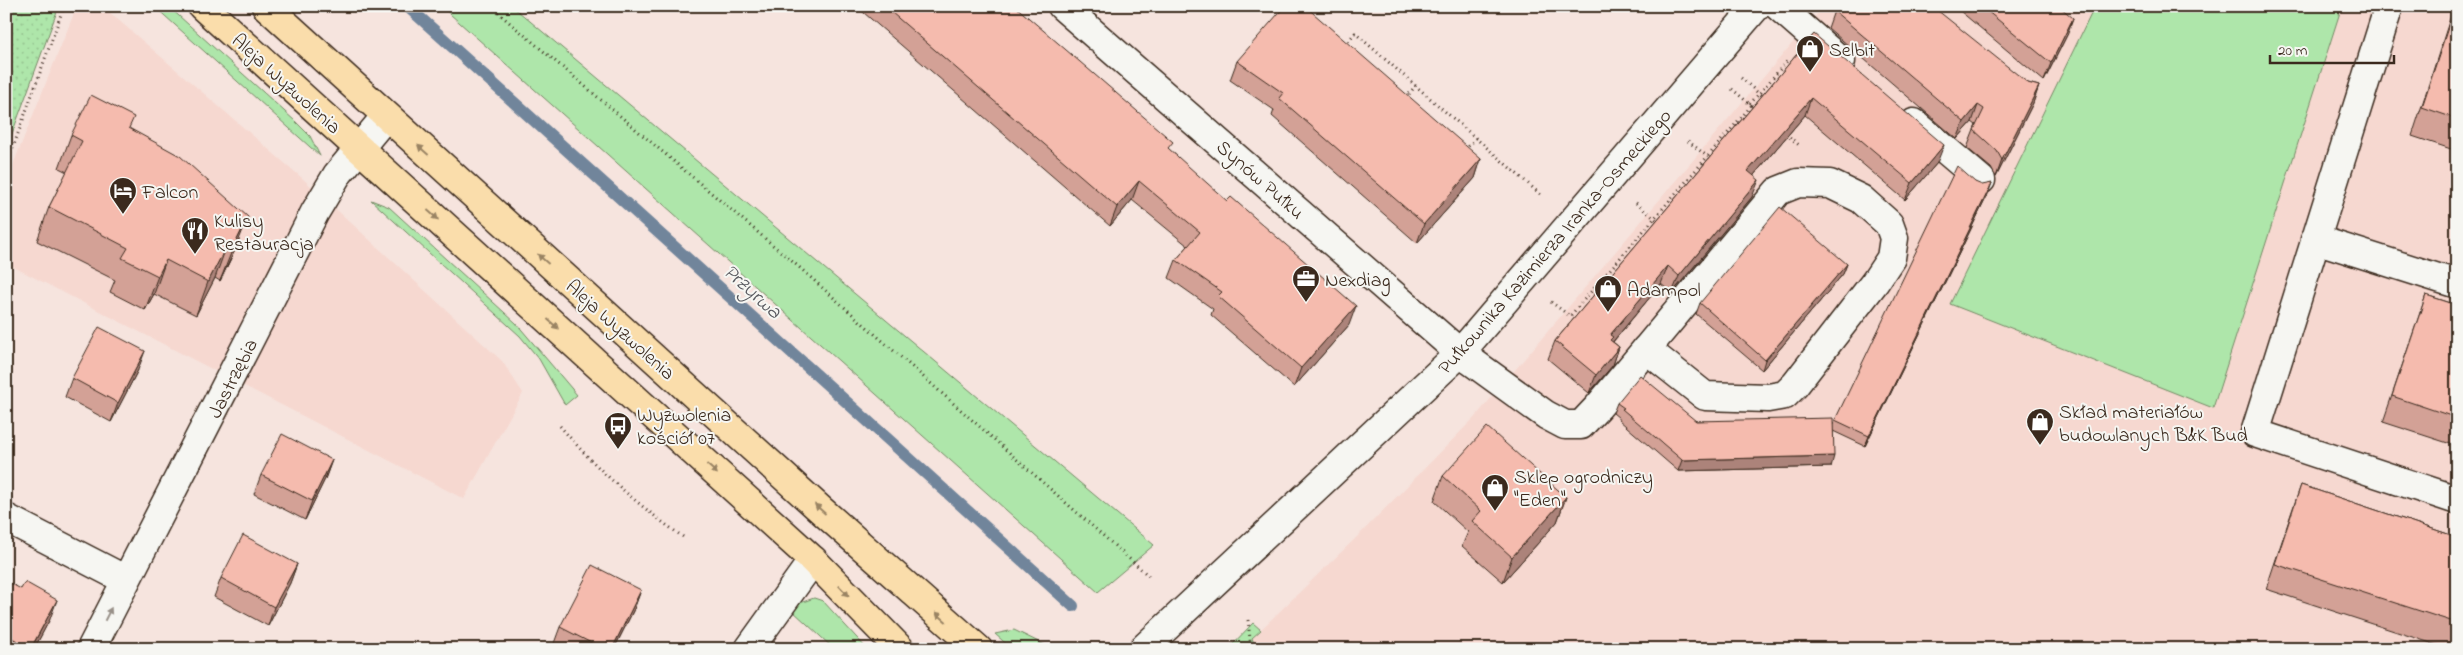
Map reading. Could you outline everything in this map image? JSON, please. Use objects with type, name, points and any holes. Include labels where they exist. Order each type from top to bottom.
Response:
[{"type":"main road","name":"Aleja Wyzwolenia","points":[[202,6],[813,560],[900,649]]},
{"type":"main road","name":"Aleja Wyzwolenia","points":[[266,6],[821,510],[978,649]]},
{"type":"street","name":"Synów Pułku","points":[[1062,6],[1460,353],[1546,415],[1564,425],[1581,425],[1778,191],[1798,183],[1830,184],[1861,199],[1889,224],[1894,238],[1891,258],[1844,322],[1784,395],[1768,398],[1705,396],[1646,349]]},
{"type":"street","name":"Pułkownika Kazimierza Iranka-Osmeckiego","points":[[1143,649],[1460,353],[1757,6]]},
{"type":"street","points":[[1778,6],[1862,78]]},
{"type":"street","points":[[2389,6],[2255,433],[2457,500]]},
{"type":"street","points":[[1892,104],[1981,180]]},
{"type":"street","name":"Jastrzębia","points":[[91,649],[246,351],[315,212],[337,175],[386,116]]},
{"type":"street","points":[[2315,239],[2457,284]]},
{"type":"street","points":[[6,518],[126,580]]},
{"type":"street","points":[[749,649],[813,560]]},
{"type":"path","points":[[6,167],[64,6]]},
{"type":"path","points":[[490,6],[792,262],[1150,577]]},
{"type":"path","points":[[1344,46],[1355,33],[1540,194]]},
{"type":"path","points":[[1400,104],[1416,85]]},
{"type":"path","points":[[1557,307],[1570,316],[1759,94]]},
{"type":"path","points":[[1780,130],[1788,136]]},
{"type":"path","points":[[1462,153],[1476,138]]},
{"type":"path","points":[[1644,210],[1662,225]]},
{"type":"path","points":[[560,426],[579,449],[653,516],[686,539]]},
{"type":"path","points":[[1248,620],[1251,649]]},
{"type":"shaded area","points":[[77,6],[102,6],[302,178],[502,361],[523,393],[464,499],[6,263],[6,182]]},
{"type":"shaded area","points":[[1824,6],[2095,6],[1951,304],[2213,407],[2342,6],[2457,6],[2457,649],[1256,649],[1252,638],[1360,534],[1476,416]]},
{"type":"green space","points":[[6,6],[59,6],[6,150]]},
{"type":"green space","points":[[154,6],[168,6],[295,121],[310,136],[320,156]]},
{"type":"green space","points":[[441,6],[512,6],[1154,545],[1098,592]]},
{"type":"green space","points":[[2095,6],[2342,6],[2213,408],[1950,304]]},
{"type":"green space","points":[[371,200],[389,207],[516,323],[577,395],[565,405],[539,359],[520,336]]},
{"type":"green space","points":[[814,598],[823,601],[867,649],[834,649],[793,611],[800,603]]},
{"type":"green space","points":[[1253,623],[1261,630],[1252,638],[1256,649],[1228,649]]},
{"type":"green space","points":[[1014,630],[1053,649],[1012,649],[995,634]]},
{"type":"building","points":[[884,6],[1015,6],[1173,142],[1168,148],[1227,201],[1231,197],[1356,306],[1301,368],[1218,296],[1222,292],[1176,260],[1200,232],[1139,181],[1117,207]]},
{"type":"building","points":[[1285,6],[1305,6],[1481,159],[1424,224],[1279,98],[1283,93],[1237,61]]},
{"type":"building","points":[[1838,6],[1932,6],[2028,83],[2039,86],[2002,160],[1997,151],[1974,130],[1984,109],[1978,105],[1964,122],[1834,11]]},
{"type":"building","points":[[1981,6],[2059,6],[2073,18],[2051,63]]},
{"type":"building","points":[[2455,6],[2457,6],[2457,119],[2422,107]]},
{"type":"building","points":[[1814,34],[1944,145],[1912,183],[1811,98],[1748,171],[1759,180],[1679,276],[1668,266],[1610,335],[1613,337],[1610,340],[1619,347],[1596,375],[1555,341]]},
{"type":"building","name":"Falcon","points":[[91,95],[134,117],[129,128],[180,156],[248,217],[233,248],[227,245],[208,282],[166,260],[158,276],[122,258],[128,248],[49,207],[82,141],[71,135]]},
{"type":"building","points":[[1957,166],[1975,182],[1982,185],[1992,183],[1869,436],[1835,420]]},
{"type":"building","points":[[1780,207],[1847,264],[1765,360],[1700,303]]},
{"type":"building","points":[[2426,295],[2457,305],[2457,418],[2392,396]]},
{"type":"building","points":[[99,327],[145,351],[118,403],[72,378]]},
{"type":"building","points":[[1640,375],[1696,421],[1833,418],[1834,456],[1682,460],[1617,403]]},
{"type":"building","name":"Sklep ogrodniczy \"Eden\"","points":[[1487,427],[1566,497],[1512,557],[1472,521],[1481,511],[1443,476]]},
{"type":"building","points":[[282,434],[332,460],[312,501],[261,475]]},
{"type":"building","points":[[2301,485],[2457,537],[2457,623],[2275,564]]},
{"type":"building","points":[[243,535],[297,564],[274,607],[221,578]]},
{"type":"building","points":[[592,565],[641,590],[612,649],[603,649],[560,627]]},
{"type":"building","points":[[6,581],[21,589],[25,582],[57,600],[31,648],[6,635]]},
{"type":"waterway","name":"Przyrwa","points":[[407,6],[1073,606]]},
{"type":"place","name":"Selbit","points":[[1810,73]]},
{"type":"place","name":"Falcon","points":[[123,215]]},
{"type":"place","name":"Kulisy Restauracja","points":[[195,255]]},
{"type":"place","name":"Nexdiag","points":[[1306,303]]},
{"type":"place","name":"Adampol","points":[[1608,313]]},
{"type":"place","name":"Skład materiałów budowlanych B&K Bud","points":[[2040,446]]},
{"type":"place","name":"Wyzwolenia kościół 07","points":[[618,450]]},
{"type":"place","name":"Sklep ogrodniczy \"Eden\"","points":[[1495,512]]}]
